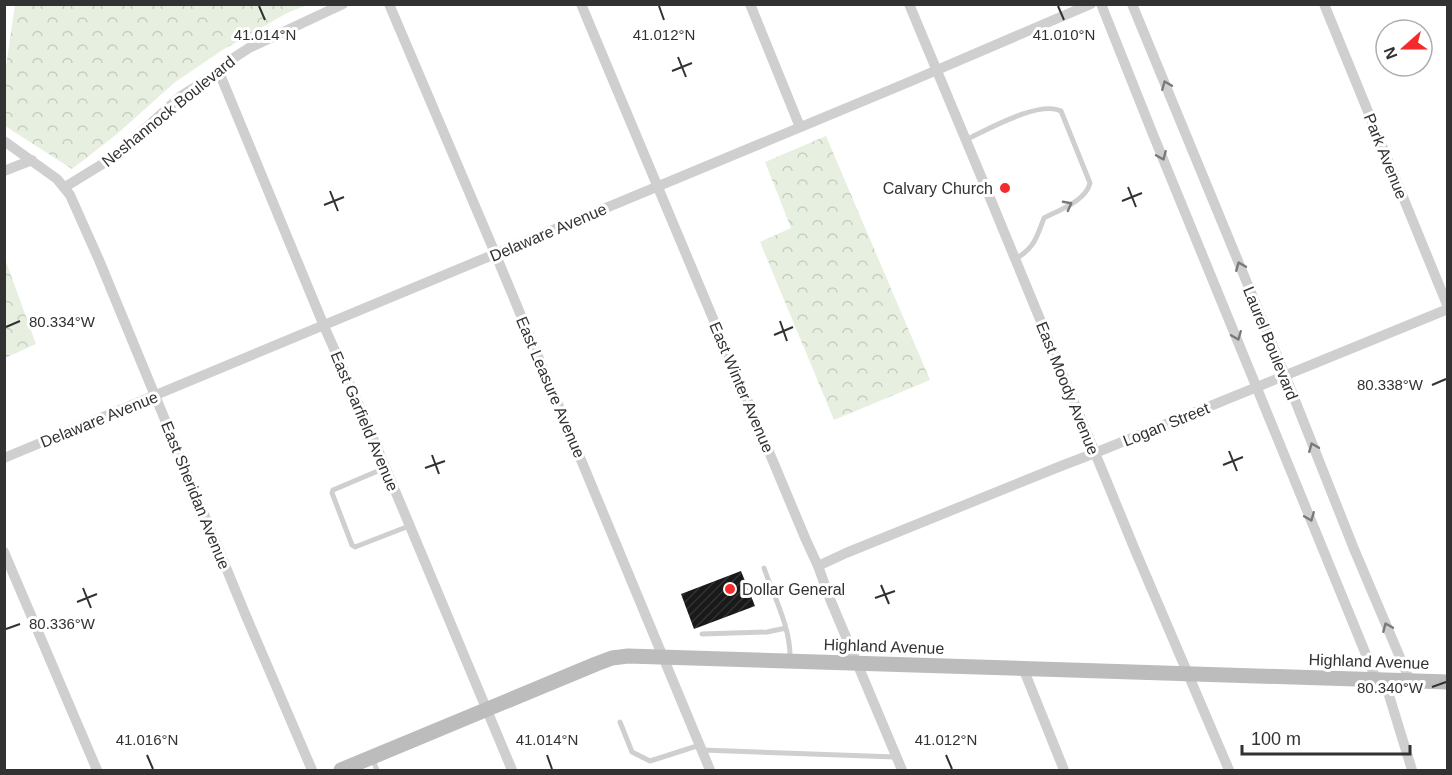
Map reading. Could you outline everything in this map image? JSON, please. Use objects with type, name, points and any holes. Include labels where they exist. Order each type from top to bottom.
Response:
[{"type":"main road","name":"Highland Avenue","points":[[341,771],[375,764],[486,710],[612,658],[628,656],[1448,682]]},
{"type":"street","name":"Neshannock Boulevard","points":[[65,188],[117,154],[181,96],[219,72],[232,58],[343,4]]},
{"type":"street","name":"East Leasure Avenue","points":[[389,4],[710,771]]},
{"type":"street","name":"East Winter Avenue","points":[[582,4],[902,771]]},
{"type":"street","points":[[750,4],[800,127]]},
{"type":"street","name":"East Moody Avenue","points":[[909,4],[1139,560],[1229,771]]},
{"type":"street","name":"Delaware Avenue","points":[[4,458],[1091,4]]},
{"type":"street","name":"Laurel Boulevard","points":[[1101,4],[1380,679],[1412,771]]},
{"type":"street","name":"Laurel Boulevard","points":[[1132,4],[1410,681]]},
{"type":"street","name":"Park Avenue","points":[[1324,4],[1444,288],[1448,308]]},
{"type":"street","name":"East Garfield Avenue","points":[[219,72],[512,771]]},
{"type":"street","points":[[4,141],[57,179],[65,188]]},
{"type":"street","points":[[4,171],[32,160]]},
{"type":"street","name":"East Sheridan Avenue","points":[[65,188],[99,260],[312,771]]},
{"type":"street","name":"Logan Street","points":[[818,566],[1448,308]]},
{"type":"street","points":[[4,552],[97,771]]},
{"type":"street","points":[[1023,668],[1064,771]]},
{"type":"lane","points":[[965,140],[1030,110],[1056,109],[1061,111],[1090,183],[1089,190],[1079,199],[1044,218],[1034,244],[1025,254],[1015,259]]},
{"type":"lane","points":[[385,468],[333,490],[332,493],[352,545],[355,547],[410,526]]},
{"type":"lane","points":[[764,568],[786,628],[790,661]]},
{"type":"lane","points":[[702,634],[767,632],[786,628]]},
{"type":"lane","points":[[620,722],[632,752],[650,761],[701,748],[896,757]]},
{"type":"green space","points":[[15,5],[307,5],[287,13],[221,51],[174,83],[117,134],[72,169],[5,126],[5,73]]},
{"type":"green space","points":[[826,136],[930,380],[834,420],[760,242],[791,228],[765,162]]},
{"type":"green space","points":[[5,259],[36,344],[5,358],[4,357]]},
{"type":"building","points":[[741,571],[755,606],[694,629],[681,594]]},
{"type":"place","name":"Calvary Church","points":[[1005,188]]},
{"type":"place","name":"Dollar General","points":[[730,589]]}]
